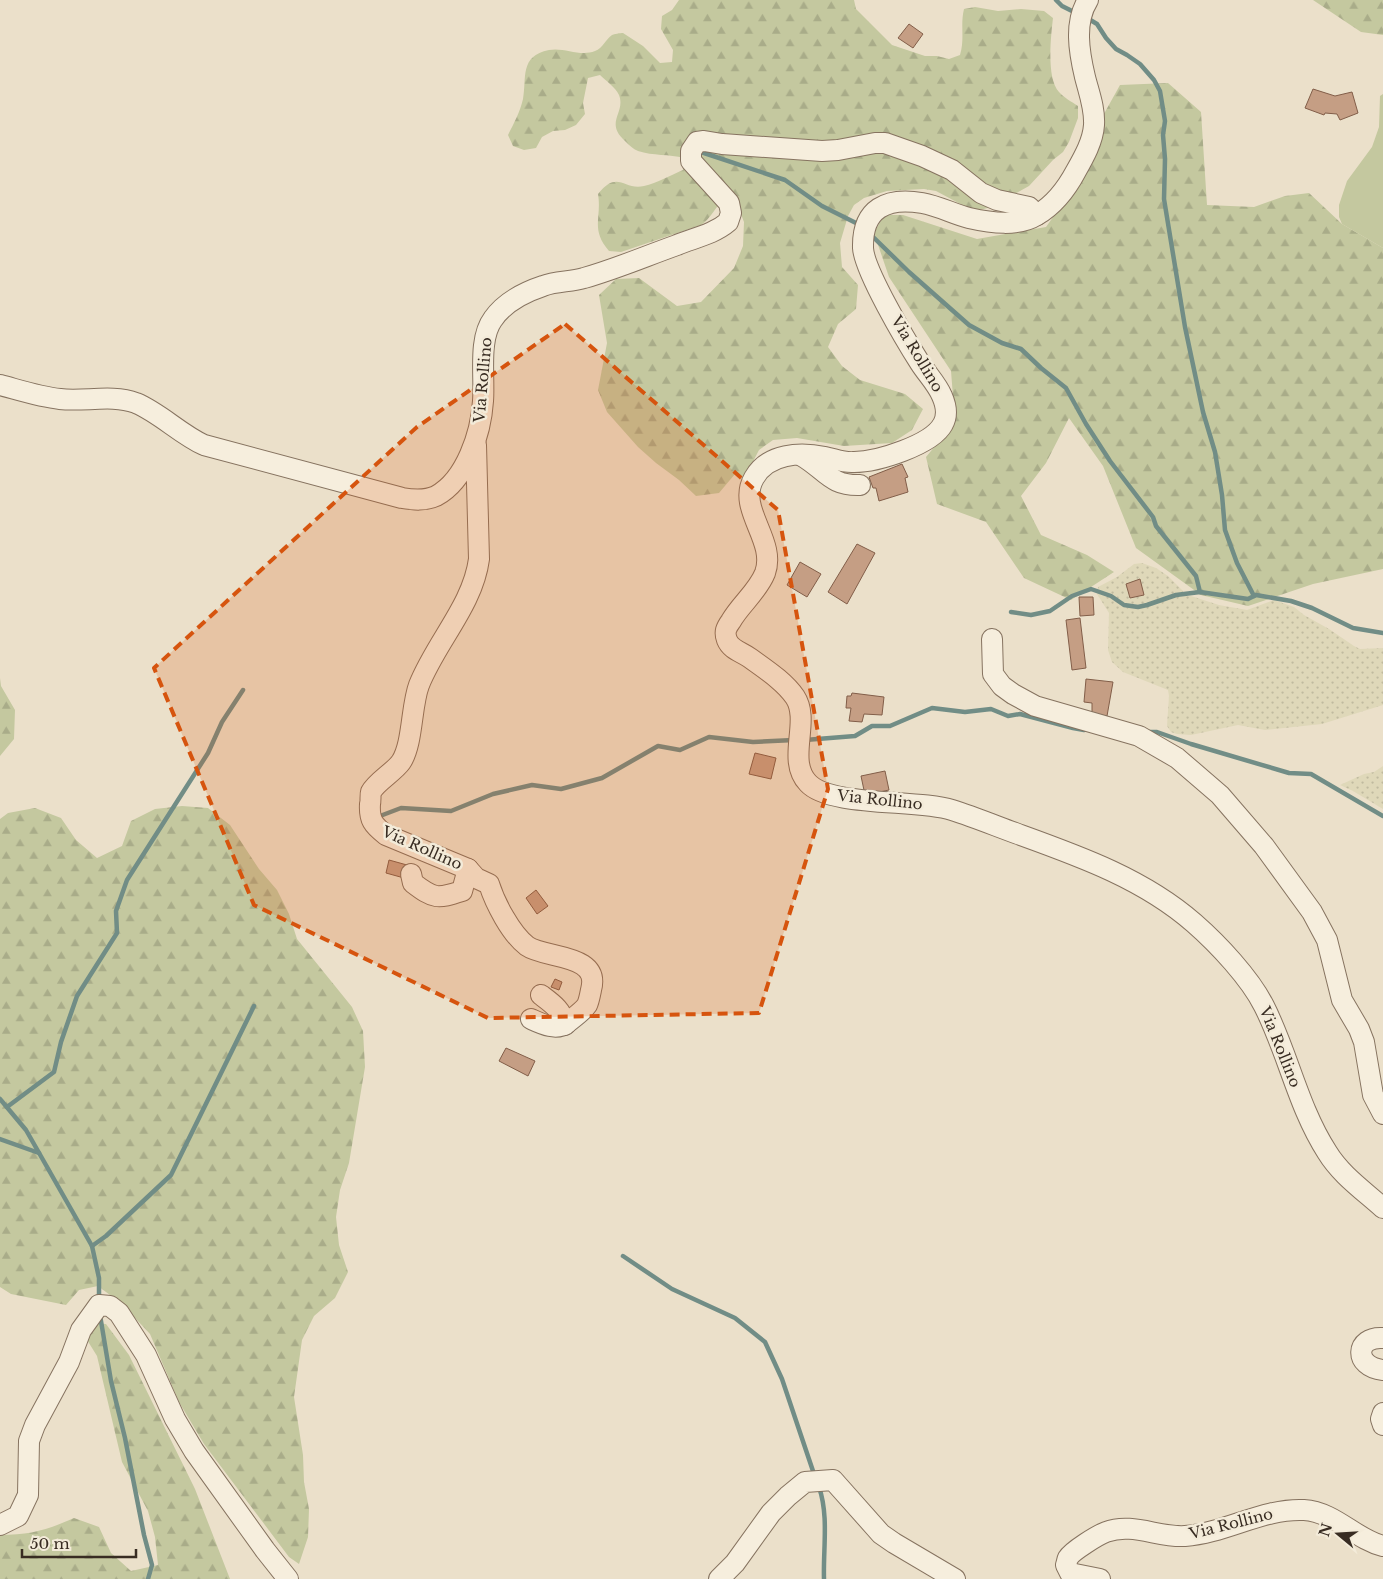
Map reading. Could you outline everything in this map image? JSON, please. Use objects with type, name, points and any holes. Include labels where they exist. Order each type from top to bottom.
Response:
[{"type":"street","name":"Via Rollino","points":[[1088,0],[1080,13],[1079,22],[1084,72],[1093,104],[1094,132],[1080,165],[1058,198],[1037,215],[1022,222],[988,222],[921,203],[897,202],[884,204],[870,216],[864,236],[864,259],[909,344],[942,395],[946,416],[942,427],[932,436],[919,444],[886,456],[855,462],[840,461],[819,455],[777,457],[758,472],[750,485],[748,494],[765,548],[767,566],[762,580],[728,624],[726,630],[728,643],[733,649],[745,654],[773,675],[794,695],[799,703],[799,753],[802,773],[805,781],[812,787],[823,792],[860,800],[951,809],[1103,867],[1134,882],[1177,909],[1212,941],[1256,992],[1273,1026],[1306,1112],[1325,1149],[1349,1178],[1383,1208]]},
{"type":"street","name":"Via Rollino","points":[[0,385],[61,399],[101,399],[134,403],[150,410],[191,439],[204,445],[415,501],[435,496],[452,484],[469,456],[476,438],[483,402],[484,353],[487,331],[492,320],[509,304],[524,294],[544,285],[582,279],[639,260],[710,233],[728,222],[731,213],[729,203],[691,161],[691,151],[697,142],[704,140],[722,144],[822,151],[885,143],[922,156],[952,170],[981,193],[997,200],[1029,207],[1037,215]]},
{"type":"street","name":"Via Rollino","points":[[476,438],[479,559],[477,575],[470,591],[427,666],[418,687],[401,762],[371,792],[369,815],[376,827],[386,835],[468,869],[476,878],[489,884],[496,904],[520,939],[528,947],[578,961],[589,970],[593,984],[587,1005],[565,1025]]},
{"type":"street","points":[[800,456],[833,480],[847,486],[860,485]]},
{"type":"street","points":[[992,639],[993,674],[1002,686],[1035,706],[1139,736],[1177,758],[1220,796],[1264,846],[1312,912],[1327,940],[1342,1000],[1359,1029],[1364,1042],[1373,1095],[1383,1114]]},
{"type":"street","name":"Via Rollino","points":[[411,874],[412,883],[427,894],[440,898],[462,891],[468,869]]},
{"type":"street","points":[[531,1019],[548,1027],[565,1025],[562,1014],[554,1004],[542,996]]},
{"type":"street","points":[[0,1525],[18,1516],[28,1495],[29,1441],[35,1424],[69,1362],[81,1330],[99,1305],[110,1306],[119,1313],[146,1355],[175,1418],[194,1451],[288,1579]]},
{"type":"street","points":[[1383,1338],[1370,1339],[1361,1351],[1366,1365],[1383,1370]]},
{"type":"street","points":[[1383,1413],[1381,1419],[1383,1425]]},
{"type":"street","points":[[719,1579],[735,1563],[770,1513],[788,1496],[805,1482],[833,1480],[881,1534],[955,1579]]},
{"type":"street","name":"Via Rollino","points":[[1100,1579],[1070,1573],[1066,1565],[1068,1556],[1106,1532],[1119,1529],[1136,1529],[1172,1536],[1187,1536],[1275,1512],[1305,1510],[1330,1517],[1354,1532],[1383,1546]]},
{"type":"highlighted area","points":[[565,324],[778,510],[828,789],[759,1013],[488,1018],[254,905],[154,668],[417,427]]},
{"type":"shaded area","points":[[1142,563],[1156,568],[1168,576],[1183,591],[1184,596],[1191,596],[1219,605],[1247,610],[1274,600],[1294,607],[1360,649],[1383,648],[1383,705],[1322,724],[1265,730],[1238,725],[1191,735],[1171,732],[1167,726],[1168,690],[1123,672],[1112,662],[1108,650],[1109,613],[1097,594],[1098,587],[1117,577],[1134,564]]},
{"type":"shaded area","points":[[1383,766],[1383,809],[1340,785],[1364,774],[1374,772]]},
{"type":"green space","points":[[679,0],[854,0],[856,9],[892,45],[925,56],[949,59],[960,55],[964,9],[975,7],[998,11],[1021,9],[1044,11],[1053,18],[1050,56],[1055,86],[1063,96],[1078,106],[1078,118],[1063,152],[1029,186],[991,207],[980,210],[968,208],[936,191],[924,189],[887,191],[864,198],[854,205],[848,216],[840,243],[842,267],[858,285],[856,309],[838,324],[828,347],[842,366],[860,380],[905,394],[923,409],[912,430],[892,443],[844,446],[797,438],[773,440],[759,450],[745,477],[735,474],[719,493],[696,496],[638,447],[607,412],[598,390],[607,343],[599,295],[616,279],[639,278],[677,306],[701,302],[734,268],[743,246],[744,222],[737,204],[725,199],[701,225],[621,252],[609,251],[603,243],[598,230],[598,194],[611,183],[621,182],[637,187],[659,181],[683,170],[684,158],[644,153],[634,149],[619,134],[616,128],[620,107],[619,95],[600,75],[588,78],[583,103],[585,114],[576,125],[565,130],[553,131],[542,137],[536,148],[524,150],[513,146],[508,135],[522,104],[526,69],[533,57],[539,53],[555,49],[589,53],[600,48],[612,35],[623,33],[643,46],[660,63],[672,62],[673,50],[661,29],[662,16],[672,10]]},
{"type":"green space","points":[[1313,0],[1383,0],[1383,35],[1361,32]]},
{"type":"green space","points":[[1168,83],[1201,112],[1207,205],[1254,207],[1285,196],[1309,193],[1342,224],[1383,248],[1383,569],[1313,584],[1248,606],[1201,595],[1136,548],[1103,466],[1069,418],[1046,463],[1021,496],[1041,535],[1087,555],[1114,572],[1071,600],[1024,578],[986,522],[937,504],[926,457],[955,422],[951,371],[889,277],[874,233],[884,215],[903,215],[977,239],[1046,227],[1083,175],[1100,121],[1120,85]]},
{"type":"green space","points":[[1383,94],[1383,248],[1342,224],[1339,217],[1339,205],[1347,181],[1372,147],[1379,127],[1380,96]]},
{"type":"green space","points":[[0,678],[1,686],[15,710],[14,739],[0,756]]},
{"type":"green space","points":[[182,806],[208,808],[230,825],[259,869],[277,890],[289,914],[297,939],[352,1007],[363,1031],[365,1067],[349,1163],[340,1190],[336,1217],[339,1245],[348,1272],[335,1298],[314,1316],[302,1340],[294,1397],[309,1509],[308,1537],[299,1564],[289,1557],[204,1444],[179,1402],[150,1334],[122,1304],[98,1286],[79,1290],[66,1305],[11,1294],[0,1287],[0,819],[8,813],[35,808],[61,818],[76,840],[97,858],[122,846],[131,821],[155,809]]},
{"type":"green space","points":[[92,1323],[106,1324],[129,1355],[195,1489],[230,1579],[0,1579],[0,1535],[38,1531],[74,1518],[99,1527],[111,1553],[131,1571],[158,1565],[155,1537],[148,1511],[122,1462],[97,1356],[84,1335]]},
{"type":"building","points":[[909,24],[923,34],[913,48],[898,38]]},
{"type":"building","points":[[1313,89],[1335,96],[1352,92],[1358,113],[1340,120],[1337,114],[1325,113],[1324,115],[1305,108]]},
{"type":"building","points":[[902,464],[908,477],[905,478],[908,492],[879,501],[876,488],[873,488],[869,477]]},
{"type":"building","points":[[857,544],[875,553],[847,604],[828,592]]},
{"type":"building","points":[[800,562],[821,574],[807,597],[787,585]]},
{"type":"building","points":[[1140,579],[1144,595],[1130,598],[1126,584]]},
{"type":"building","points":[[1079,597],[1093,597],[1094,615],[1080,616]]},
{"type":"building","points":[[1080,618],[1086,668],[1072,670],[1066,620]]},
{"type":"building","points":[[1086,679],[1113,682],[1107,716],[1092,714],[1092,703],[1084,702]]},
{"type":"building","points":[[852,693],[884,697],[882,715],[864,714],[862,722],[849,721],[851,708],[846,708],[847,696],[851,696]]},
{"type":"building","points":[[755,753],[776,758],[771,779],[749,774]]},
{"type":"building","points":[[885,771],[889,790],[865,795],[861,776]]},
{"type":"building","points":[[389,860],[407,865],[404,878],[386,873]]},
{"type":"building","points":[[536,890],[548,906],[537,914],[526,898]]},
{"type":"building","points":[[555,979],[562,982],[559,990],[551,987]]},
{"type":"building","points":[[506,1048],[535,1061],[528,1076],[499,1061]]},
{"type":"waterway","points":[[1056,0],[1062,6],[1076,13]]},
{"type":"waterway","points":[[1087,18],[1097,24],[1116,49],[1140,64],[1154,80],[1160,91],[1165,121],[1163,135],[1165,159],[1164,199],[1185,327],[1203,412],[1215,452],[1225,530],[1237,563],[1254,596]]},
{"type":"waterway","points":[[701,152],[785,180],[822,206],[860,225]]},
{"type":"waterway","points":[[869,233],[909,272],[969,325],[1002,343],[1021,349],[1066,388],[1110,461],[1153,517],[1156,526],[1196,576],[1200,592]]},
{"type":"waterway","points":[[1011,612],[1031,615],[1050,611],[1072,596],[1091,589],[1111,596],[1124,605],[1138,607],[1176,595],[1200,592],[1248,599],[1256,595],[1291,601],[1312,608],[1353,628],[1383,633]]},
{"type":"waterway","points":[[7,1107],[54,1072],[61,1042],[77,996],[117,933],[116,911],[127,880],[208,753],[222,722],[243,690]]},
{"type":"waterway","points":[[805,740],[855,736],[872,726],[890,726],[932,708],[965,712],[991,709],[1008,716],[1020,714],[1084,730]]},
{"type":"waterway","points":[[1147,732],[1157,732],[1289,773],[1311,774],[1383,816]]},
{"type":"waterway","points":[[380,816],[401,808],[451,811],[493,794],[532,785],[561,789],[602,778],[658,746],[680,750],[709,737],[753,742],[794,740]]},
{"type":"waterway","points":[[92,1246],[106,1236],[171,1175],[254,1006]]},
{"type":"waterway","points":[[0,1099],[26,1130],[92,1246],[99,1278],[99,1300]]},
{"type":"waterway","points":[[0,1139],[39,1153]]},
{"type":"waterway","points":[[623,1256],[672,1289],[735,1318],[765,1342],[782,1379],[815,1477]]},
{"type":"waterway","points":[[100,1315],[111,1381],[152,1565],[148,1579]]},
{"type":"waterway","points":[[819,1487],[825,1521],[824,1579]]}]
